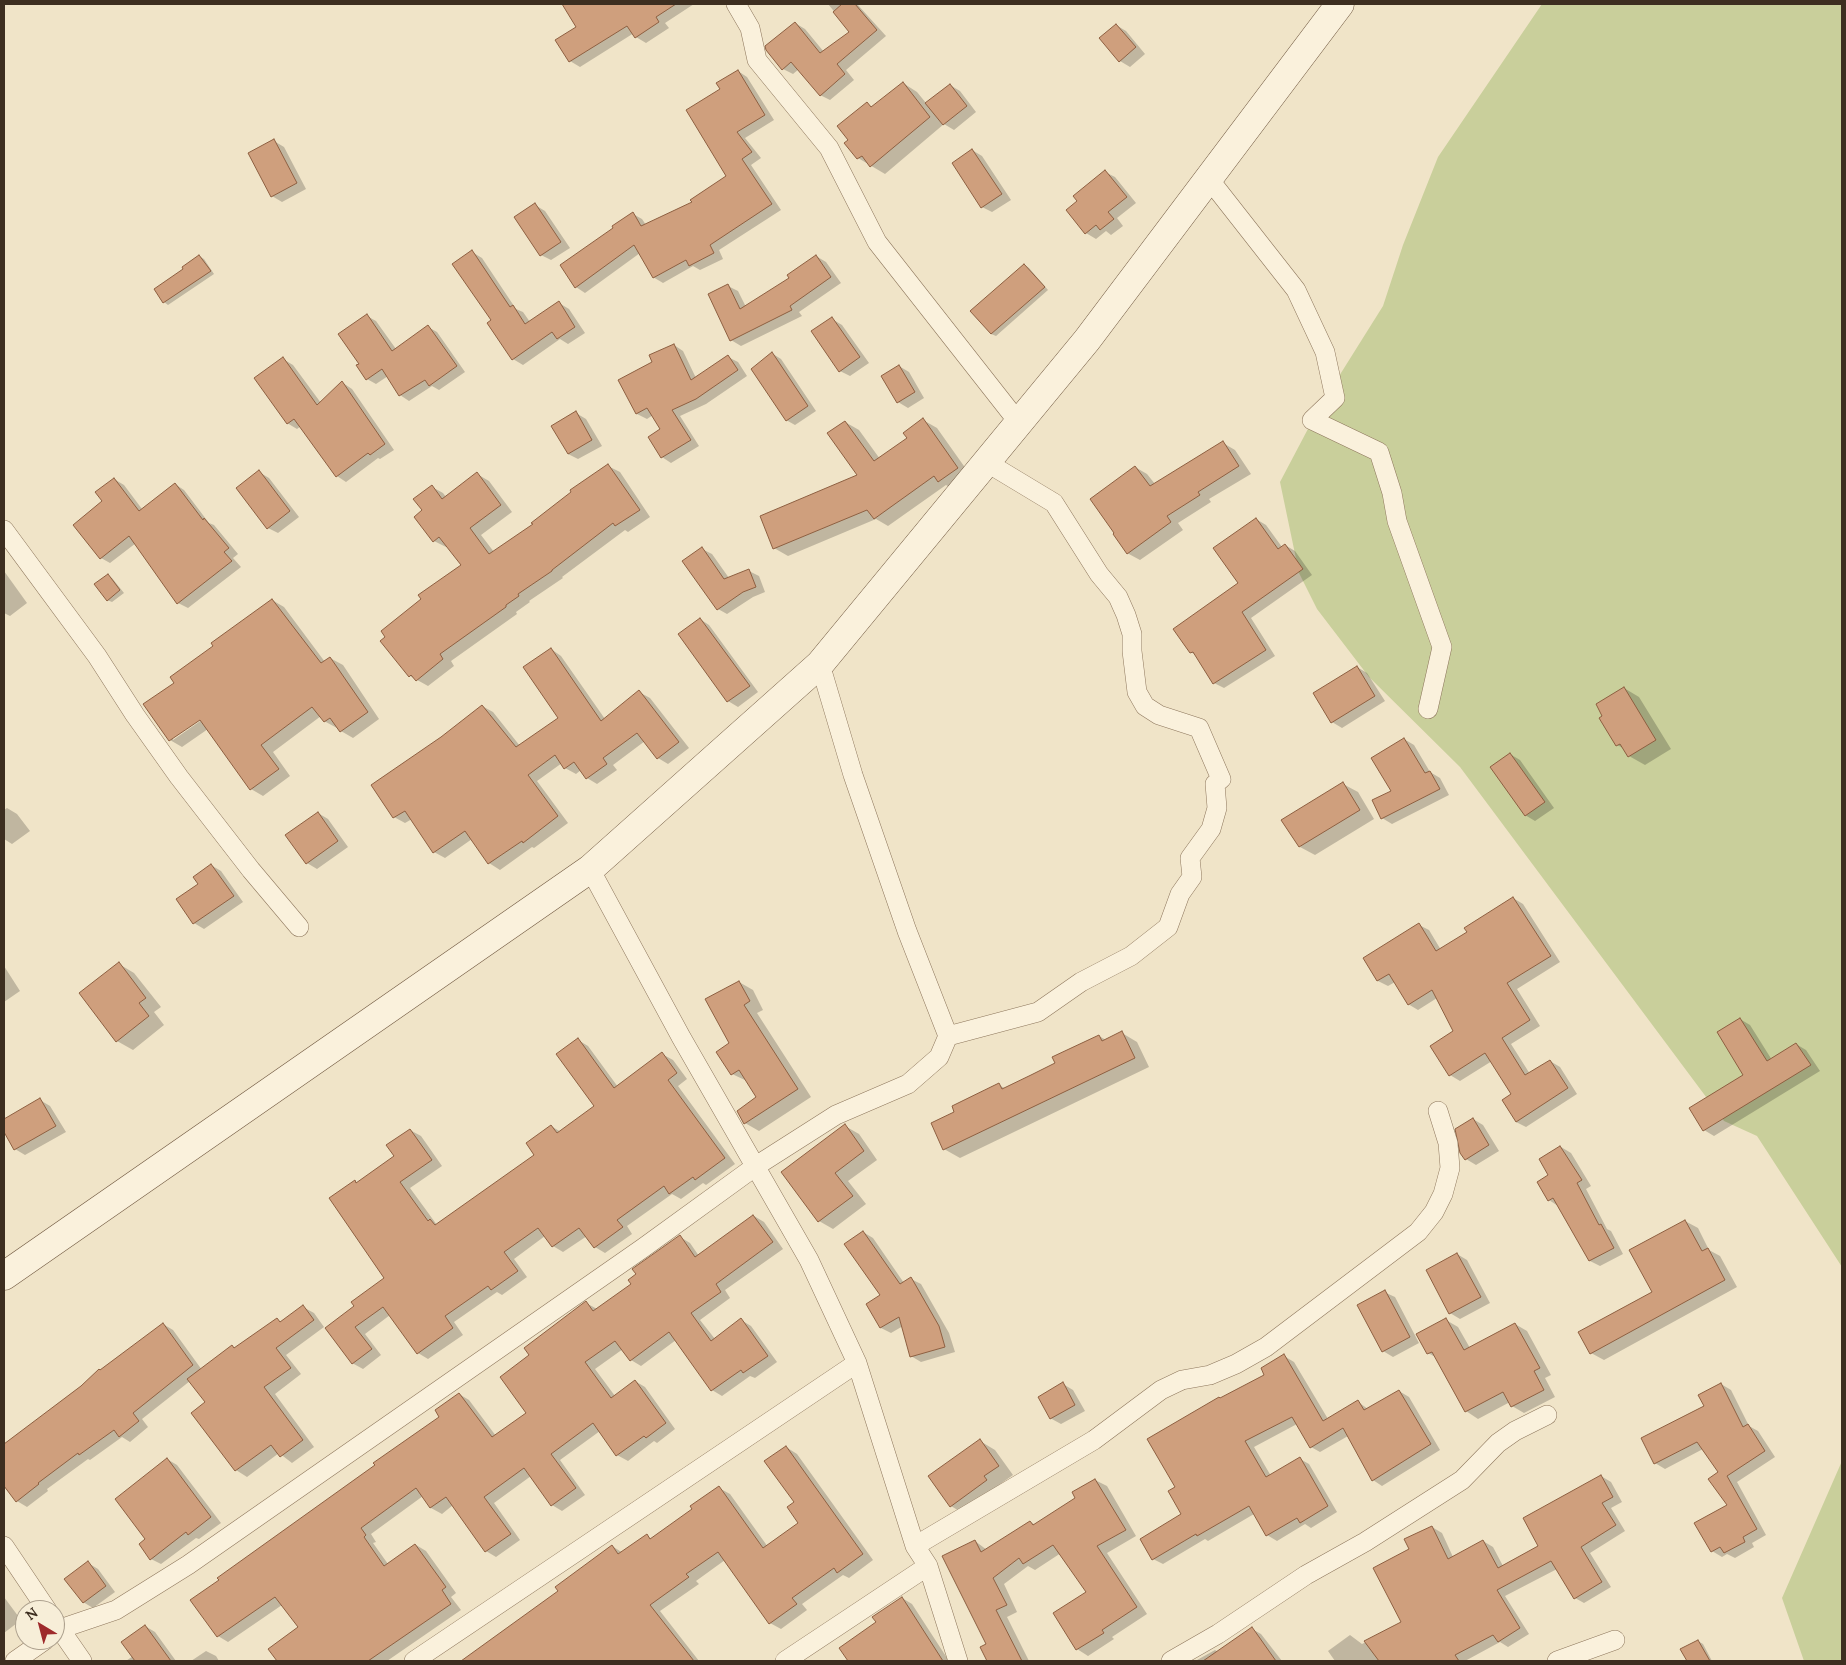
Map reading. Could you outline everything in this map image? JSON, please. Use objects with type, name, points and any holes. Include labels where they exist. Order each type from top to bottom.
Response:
[{"type":"street","points":[[736,4],[750,28],[757,60],[829,148],[877,242],[1019,423]]},
{"type":"street","points":[[4,1276],[590,869],[820,664],[1087,340],[1340,4]]},
{"type":"street","points":[[1209,179],[1296,290],[1325,352],[1335,398],[1312,420],[1379,452],[1392,493],[1398,522],[1442,647],[1428,708]]},
{"type":"street","points":[[948,1036],[1038,1012],[1081,982],[1131,956],[1168,927],[1180,894],[1192,878],[1190,858],[1211,829],[1217,808],[1215,784],[1221,779],[1199,728],[1158,714],[1146,706],[1137,692],[1132,652],[1132,634],[1126,615],[1118,598],[1100,574],[1054,503],[986,462]]},
{"type":"street","points":[[4,530],[97,656],[135,716],[180,777],[299,927]]},
{"type":"street","points":[[65,1627],[116,1610],[188,1565],[643,1248],[756,1166],[836,1115],[908,1084],[939,1057],[948,1036],[907,930],[853,775],[820,664]]},
{"type":"street","points":[[590,869],[690,1052],[809,1260],[857,1363],[915,1546],[928,1566],[958,1661]]},
{"type":"street","points":[[915,1546],[1094,1440],[1161,1390],[1182,1380],[1210,1375],[1236,1364],[1266,1347],[1418,1232],[1434,1212],[1443,1194],[1450,1168],[1448,1143],[1438,1111]]},
{"type":"street","points":[[414,1661],[857,1363]]},
{"type":"street","points":[[1171,1661],[1218,1634],[1306,1576],[1365,1542],[1462,1480],[1498,1443],[1515,1431],[1547,1415]]},
{"type":"street","points":[[4,1546],[40,1600]]},
{"type":"street","points":[[785,1661],[928,1566]]},
{"type":"street","points":[[1557,1661],[1615,1640]]},
{"type":"street","points":[[65,1643],[82,1661]]},
{"type":"street","points":[[15,1661],[29,1650]]},
{"type":"green space","points":[[1542,4],[1842,4],[1842,1267],[1757,1136],[1724,1121],[1460,767],[1369,677],[1317,609],[1299,573],[1280,482],[1319,408],[1383,306],[1403,245],[1438,157]]},
{"type":"green space","points":[[1842,1461],[1842,1661],[1804,1661],[1782,1598]]},
{"type":"building","points":[[562,4],[676,4],[656,17],[659,22],[635,38],[627,26],[569,62],[555,40],[576,27]]},
{"type":"building","points":[[842,4],[855,4],[877,30],[837,64],[845,74],[820,96],[791,62],[782,70],[765,46],[795,22],[820,53],[849,32],[833,12]]},
{"type":"building","points":[[1116,24],[1136,47],[1119,62],[1099,38]]},
{"type":"building","points":[[738,70],[765,115],[737,132],[752,152],[742,159],[772,204],[710,245],[714,253],[689,266],[686,260],[653,278],[634,245],[575,288],[560,265],[613,228],[612,226],[633,212],[641,226],[692,202],[690,200],[726,176],[686,110],[720,89],[716,83]]},
{"type":"building","points":[[903,82],[930,117],[870,167],[862,156],[857,159],[844,143],[848,140],[837,126],[867,102],[871,107]]},
{"type":"building","points":[[950,84],[967,106],[943,125],[925,103]]},
{"type":"building","points":[[274,139],[297,183],[271,197],[248,153]]},
{"type":"building","points":[[972,149],[1002,194],[981,208],[952,163]]},
{"type":"building","points":[[1105,170],[1127,197],[1108,212],[1114,219],[1100,230],[1096,225],[1085,234],[1066,210],[1077,201],[1073,196]]},
{"type":"building","points":[[535,203],[561,242],[540,256],[514,217]]},
{"type":"building","points":[[472,250],[510,307],[513,305],[525,324],[559,301],[575,327],[557,339],[552,332],[512,360],[487,323],[491,320],[452,264]]},
{"type":"building","points":[[199,255],[211,271],[163,303],[154,289],[183,269],[182,267]]},
{"type":"building","points":[[816,255],[831,277],[790,306],[792,310],[730,341],[708,294],[728,284],[740,309],[789,278],[787,275]]},
{"type":"building","points":[[1024,264],[1045,287],[991,334],[970,311]]},
{"type":"building","points":[[367,314],[392,351],[428,325],[457,366],[429,386],[425,380],[399,396],[382,369],[366,380],[356,365],[359,364],[338,334]]},
{"type":"building","points":[[832,317],[860,357],[839,372],[811,331]]},
{"type":"building","points":[[674,344],[691,380],[728,355],[738,370],[696,399],[672,410],[691,440],[661,458],[648,437],[660,429],[647,408],[636,414],[618,380],[652,362],[649,355]]},
{"type":"building","points":[[772,352],[808,406],[786,421],[751,369]]},
{"type":"building","points":[[283,357],[317,405],[342,381],[385,444],[370,455],[368,453],[336,477],[294,419],[287,424],[254,378]]},
{"type":"building","points":[[899,365],[915,392],[897,403],[881,376]]},
{"type":"building","points":[[576,411],[592,440],[568,454],[551,426]]},
{"type":"building","points":[[923,418],[958,468],[938,482],[934,476],[874,519],[867,510],[773,549],[760,516],[857,475],[827,433],[845,421],[874,461],[907,438],[903,433]]},
{"type":"building","points":[[1223,441],[1239,466],[1198,492],[1200,495],[1167,516],[1171,522],[1127,554],[1090,499],[1135,466],[1150,486]]},
{"type":"building","points":[[608,464],[640,510],[615,526],[613,523],[552,571],[518,594],[519,596],[506,605],[506,607],[440,654],[443,659],[416,681],[411,675],[409,677],[380,641],[385,637],[381,631],[421,599],[418,595],[461,565],[439,537],[433,542],[414,517],[422,510],[413,499],[432,485],[442,499],[477,472],[501,505],[470,528],[489,554],[533,524],[531,523],[571,492],[570,490]]},
{"type":"building","points":[[259,470],[290,511],[267,529],[236,488]]},
{"type":"building","points":[[114,478],[139,511],[175,483],[203,520],[204,518],[229,548],[224,552],[232,561],[177,604],[129,536],[100,559],[73,525],[102,501],[95,492]]},
{"type":"building","points":[[1256,518],[1278,549],[1285,544],[1303,569],[1242,612],[1266,650],[1213,684],[1193,652],[1190,653],[1173,629],[1238,583],[1213,548]]},
{"type":"building","points":[[702,547],[724,579],[749,569],[756,587],[743,592],[717,610],[682,561]]},
{"type":"building","points":[[108,574],[120,590],[107,601],[94,584]]},
{"type":"building","points":[[272,599],[321,663],[330,657],[368,712],[340,732],[330,718],[324,722],[312,707],[261,745],[279,769],[250,790],[200,720],[169,741],[143,704],[174,683],[170,677],[213,646],[211,643]]},
{"type":"building","points":[[700,618],[750,686],[727,702],[678,634]]},
{"type":"building","points":[[551,648],[601,721],[639,690],[679,742],[657,759],[637,733],[603,758],[607,764],[586,779],[574,762],[564,769],[555,755],[528,775],[558,816],[523,843],[522,841],[488,864],[465,831],[433,853],[405,811],[393,818],[371,785],[441,737],[482,705],[516,747],[558,718],[523,667]]},
{"type":"building","points":[[1357,666],[1375,696],[1331,723],[1313,693]]},
{"type":"building","points":[[1624,687],[1656,740],[1628,757],[1620,744],[1616,746],[1599,718],[1602,716],[1596,704]]},
{"type":"building","points":[[1404,738],[1425,773],[1430,771],[1440,789],[1381,819],[1372,800],[1391,791],[1371,758]]},
{"type":"building","points":[[1510,753],[1545,802],[1525,816],[1490,767]]},
{"type":"building","points":[[1343,782],[1360,810],[1299,847],[1281,820]]},
{"type":"building","points":[[318,812],[338,841],[306,864],[285,835]]},
{"type":"building","points":[[211,864],[234,896],[193,924],[176,899],[198,884],[193,877]]},
{"type":"building","points":[[1513,897],[1551,956],[1507,983],[1530,1020],[1502,1038],[1525,1075],[1550,1060],[1568,1088],[1516,1122],[1502,1100],[1511,1094],[1485,1053],[1449,1076],[1430,1046],[1453,1031],[1432,990],[1408,1005],[1389,974],[1377,981],[1363,958],[1419,923],[1436,951],[1467,932],[1464,928]]},
{"type":"building","points":[[119,962],[146,998],[139,1003],[149,1016],[116,1042],[79,993]]},
{"type":"building","points":[[739,981],[750,1001],[744,1005],[798,1089],[744,1124],[737,1111],[756,1097],[739,1070],[731,1075],[716,1052],[729,1043],[705,999]]},
{"type":"building","points":[[1740,1018],[1767,1061],[1796,1043],[1811,1065],[1703,1131],[1689,1108],[1743,1075],[1717,1032]]},
{"type":"building","points":[[1122,1031],[1135,1058],[943,1150],[931,1123],[954,1112],[952,1106],[999,1083],[1002,1089],[1031,1075],[1055,1063],[1052,1057],[1099,1035],[1102,1041]]},
{"type":"building","points":[[578,1038],[614,1088],[662,1052],[677,1073],[668,1080],[725,1158],[695,1180],[693,1177],[669,1194],[664,1186],[617,1220],[623,1227],[594,1248],[579,1228],[552,1247],[538,1228],[504,1252],[518,1271],[491,1290],[488,1286],[445,1316],[453,1328],[417,1354],[383,1307],[355,1327],[372,1349],[352,1364],[325,1328],[354,1306],[351,1302],[384,1278],[329,1198],[355,1180],[356,1183],[394,1156],[386,1145],[410,1129],[432,1160],[400,1182],[428,1221],[430,1219],[435,1225],[534,1155],[526,1143],[551,1125],[557,1133],[594,1106],[556,1054]]},
{"type":"building","points":[[40,1098],[56,1126],[14,1150],[4,1132],[4,1119]]},
{"type":"building","points":[[1473,1118],[1489,1145],[1465,1160],[1460,1153],[1455,1129]]},
{"type":"building","points":[[845,1124],[864,1151],[835,1173],[853,1196],[818,1222],[781,1172]]},
{"type":"building","points":[[1560,1146],[1582,1180],[1577,1183],[1599,1225],[1601,1224],[1614,1248],[1589,1261],[1553,1198],[1548,1201],[1537,1182],[1548,1175],[1539,1159]]},
{"type":"building","points":[[753,1215],[773,1242],[716,1284],[721,1292],[691,1313],[711,1341],[741,1318],[768,1356],[743,1373],[741,1370],[711,1391],[669,1332],[630,1361],[615,1341],[585,1362],[611,1398],[635,1380],[666,1423],[646,1438],[644,1436],[616,1456],[593,1423],[551,1454],[576,1488],[551,1506],[524,1468],[484,1497],[511,1534],[485,1552],[446,1497],[430,1508],[416,1488],[361,1528],[366,1535],[364,1537],[384,1566],[415,1544],[446,1587],[442,1590],[451,1604],[368,1661],[277,1661],[268,1649],[298,1627],[275,1597],[217,1637],[190,1600],[219,1580],[217,1578],[375,1465],[373,1463],[439,1417],[435,1410],[459,1393],[492,1437],[526,1413],[500,1377],[529,1355],[524,1348],[586,1301],[593,1311],[631,1284],[628,1280],[636,1274],[632,1269],[680,1235],[695,1257]]},
{"type":"building","points":[[1685,1220],[1702,1251],[1708,1248],[1725,1280],[1590,1354],[1578,1332],[1652,1292],[1629,1250]]},
{"type":"building","points":[[863,1231],[900,1284],[911,1277],[939,1326],[945,1347],[910,1357],[899,1317],[880,1328],[866,1304],[880,1295],[844,1244]]},
{"type":"building","points":[[1457,1253],[1481,1297],[1449,1314],[1426,1270]]},
{"type":"building","points":[[1385,1290],[1410,1337],[1382,1352],[1357,1305]]},
{"type":"building","points":[[303,1305],[314,1320],[276,1348],[291,1368],[264,1387],[303,1440],[280,1457],[271,1445],[235,1471],[191,1413],[205,1402],[187,1379],[232,1345],[234,1348],[277,1318],[280,1322]]},
{"type":"building","points":[[1446,1318],[1464,1350],[1515,1323],[1540,1368],[1534,1371],[1544,1390],[1511,1407],[1503,1392],[1465,1412],[1432,1352],[1427,1354],[1416,1334]]},
{"type":"building","points":[[163,1323],[193,1365],[133,1413],[139,1421],[119,1437],[114,1430],[79,1455],[78,1453],[16,1502],[4,1486],[4,1444],[81,1386],[99,1369]]},
{"type":"building","points":[[1284,1354],[1323,1421],[1358,1400],[1364,1410],[1399,1390],[1431,1444],[1372,1481],[1343,1428],[1310,1448],[1292,1417],[1245,1441],[1266,1477],[1300,1457],[1328,1506],[1300,1523],[1297,1518],[1266,1536],[1249,1506],[1152,1560],[1140,1539],[1181,1514],[1168,1491],[1175,1487],[1147,1439],[1219,1397],[1264,1375],[1261,1368]]},
{"type":"building","points":[[1063,1382],[1075,1405],[1050,1419],[1038,1397]]},
{"type":"building","points":[[1721,1383],[1743,1427],[1748,1424],[1765,1451],[1727,1476],[1757,1529],[1743,1537],[1745,1542],[1724,1553],[1720,1547],[1711,1552],[1694,1523],[1727,1505],[1708,1479],[1718,1472],[1697,1442],[1654,1464],[1641,1438],[1704,1406],[1698,1395]]},
{"type":"building","points":[[980,1439],[999,1466],[984,1476],[987,1480],[950,1507],[928,1476]]},
{"type":"building","points":[[786,1446],[863,1554],[837,1573],[834,1568],[792,1598],[797,1604],[769,1624],[718,1552],[686,1574],[689,1577],[650,1605],[694,1661],[461,1661],[558,1591],[555,1587],[612,1545],[618,1554],[647,1534],[650,1539],[692,1509],[690,1506],[719,1486],[763,1548],[798,1523],[787,1507],[794,1502],[764,1461]]},
{"type":"building","points":[[167,1458],[211,1517],[188,1535],[186,1532],[150,1560],[139,1544],[145,1539],[115,1499]]},
{"type":"building","points":[[1601,1475],[1613,1497],[1602,1503],[1616,1525],[1581,1547],[1602,1582],[1574,1599],[1551,1561],[1497,1590],[1520,1628],[1498,1642],[1493,1635],[1455,1655],[1459,1661],[1379,1661],[1364,1641],[1401,1622],[1373,1568],[1409,1549],[1404,1539],[1432,1526],[1448,1559],[1483,1540],[1498,1568],[1538,1546],[1523,1518]]},
{"type":"building","points":[[1095,1479],[1126,1530],[1097,1546],[1137,1607],[1102,1630],[1104,1633],[1076,1650],[1053,1613],[1086,1592],[1053,1545],[1023,1564],[1019,1558],[993,1578],[1007,1605],[996,1610],[1022,1661],[987,1661],[980,1647],[986,1644],[942,1556],[975,1540],[981,1552],[1030,1521],[1033,1525],[1075,1498],[1072,1492]]},
{"type":"building","points":[[88,1561],[106,1586],[83,1603],[64,1579]]},
{"type":"building","points":[[902,1597],[943,1661],[848,1661],[839,1648],[876,1622],[872,1617]]},
{"type":"building","points":[[145,1625],[171,1661],[135,1661],[121,1642]]},
{"type":"building","points":[[1252,1627],[1276,1661],[1203,1661]]},
{"type":"building","points":[[1698,1640],[1710,1661],[1687,1661],[1680,1649]]}]
